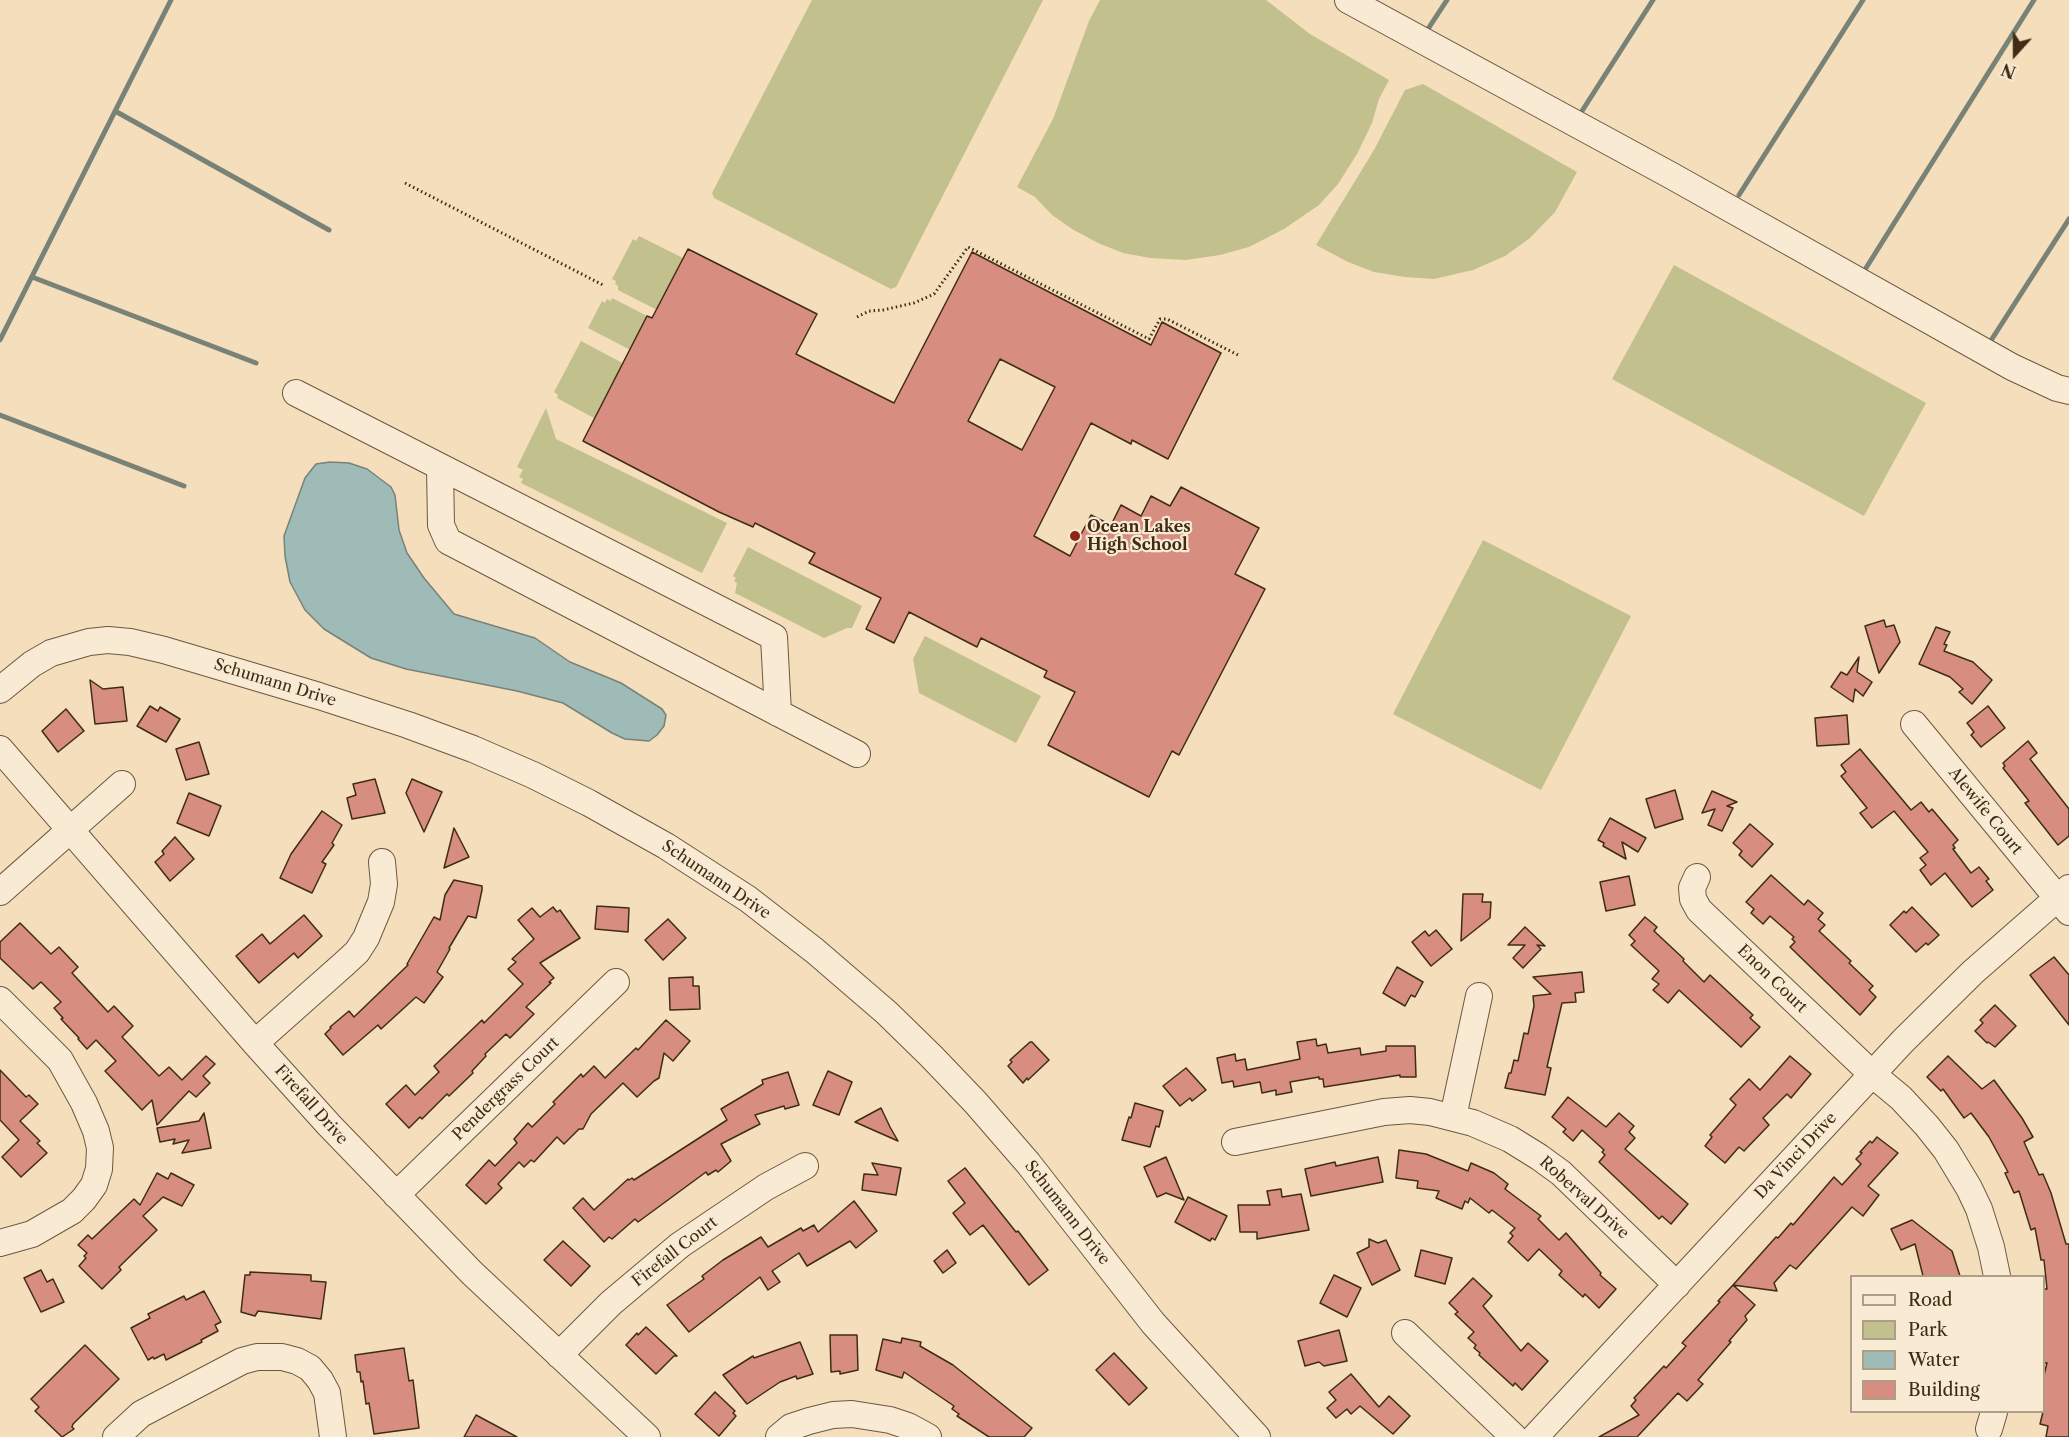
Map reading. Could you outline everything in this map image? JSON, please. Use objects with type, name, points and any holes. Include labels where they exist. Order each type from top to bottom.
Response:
[{"type":"street","points":[[1348,0],[1672,176],[2012,367],[2057,388],[2069,391]]},
{"type":"street","points":[[296,393],[774,637],[778,713]]},
{"type":"street","points":[[440,468],[441,525],[443,535],[448,542],[857,754]]},
{"type":"street","name":"Schumann Drive","points":[[0,690],[32,664],[51,653],[89,642],[108,640],[130,642],[320,696],[473,749],[589,803],[666,846],[748,899],[815,951],[887,1013],[932,1057],[1028,1163],[1154,1323],[1257,1437]]},
{"type":"street","name":"Alewife Court","points":[[1914,724],[2065,899]]},
{"type":"street","name":"Firefall Drive","points":[[0,749],[255,1043],[396,1195],[472,1273],[647,1437]]},
{"type":"street","points":[[0,892],[122,784]]},
{"type":"street","points":[[255,1043],[344,964],[362,945],[375,921],[381,902],[384,884],[382,862]]},
{"type":"street","name":"Enon Court","points":[[1697,877],[1692,888],[1693,899],[1699,910],[1872,1074],[1901,1098],[1946,1150],[1979,1209],[1997,1275]]},
{"type":"street","name":"Da Vinci Drive","points":[[1535,1437],[1872,1074],[1973,972],[2065,899]]},
{"type":"street","name":"Pendergrass Court","points":[[396,1195],[616,982]]},
{"type":"street","points":[[1453,1117],[1479,996]]},
{"type":"street","points":[[0,1000],[60,1060],[84,1102],[96,1131],[100,1148],[99,1168],[94,1185],[72,1211],[32,1234],[0,1243]]},
{"type":"street","name":"Roberval Drive","points":[[1234,1142],[1384,1112],[1410,1110],[1453,1117],[1473,1123],[1510,1139],[1561,1173],[1677,1285]]},
{"type":"street","name":"Firefall Court","points":[[559,1356],[610,1303],[680,1245],[757,1193],[805,1166]]},
{"type":"street","points":[[1405,1333],[1514,1437]]},
{"type":"street","points":[[116,1437],[141,1414],[242,1361],[257,1357],[282,1357],[310,1368],[320,1380],[327,1393],[333,1437]]},
{"type":"street","points":[[780,1437],[791,1427],[809,1421],[833,1415],[852,1414],[890,1420],[908,1426],[928,1437]]},
{"type":"path","points":[[405,183],[603,285]]},
{"type":"path","points":[[857,317],[869,311],[914,303],[934,294],[968,247],[1149,339],[1160,319],[1167,319],[1238,355]]},
{"type":"green space","points":[[812,0],[1043,0],[896,287],[891,289],[714,198],[712,193]]},
{"type":"green space","points":[[1100,0],[1266,0],[1310,34],[1389,80],[1357,154],[1338,184],[1319,205],[1284,229],[1249,247],[1220,255],[1186,260],[1150,258],[1123,253],[1098,243],[1052,215],[1035,197],[1017,187],[1053,119],[1089,21]]},
{"type":"green space","points":[[1423,84],[1577,172],[1555,212],[1530,238],[1505,256],[1473,270],[1434,279],[1374,272],[1348,262],[1316,245],[1374,150],[1405,90]]},
{"type":"green space","points":[[639,236],[691,262],[665,314],[618,290],[616,281],[612,279],[633,239],[636,241]]},
{"type":"green space","points":[[1674,265],[1926,403],[1864,516],[1612,379]]},
{"type":"green space","points":[[612,298],[657,321],[640,355],[588,328],[602,301],[605,303],[607,299],[611,301]]},
{"type":"green space","points":[[581,341],[628,366],[603,423],[557,398],[558,395],[554,392]]},
{"type":"green space","points":[[546,408],[556,439],[727,523],[702,573],[521,483],[523,479],[519,477],[523,470],[517,467]]},
{"type":"green space","points":[[1483,540],[1631,616],[1541,790],[1393,714]]},
{"type":"green space","points":[[748,547],[862,606],[852,628],[824,638],[735,593],[737,583],[733,576]]},
{"type":"green space","points":[[925,636],[1041,696],[1016,743],[919,693],[913,659]]},
{"type":"water","points":[[349,463],[367,469],[391,487],[395,495],[399,530],[407,553],[454,614],[535,638],[570,662],[621,683],[662,709],[666,715],[664,726],[657,735],[649,741],[625,739],[563,703],[517,691],[406,669],[371,658],[324,629],[305,610],[290,582],[284,536],[305,478],[316,464]]},
{"type":"building","points":[[688,249],[817,314],[796,354],[894,403],[972,252],[1151,345],[1162,322],[1221,353],[1168,459],[1132,440],[1131,444],[1091,423],[1034,536],[1070,556],[1091,515],[1111,525],[1121,505],[1141,516],[1151,496],[1170,506],[1181,487],[1259,528],[1235,574],[1265,589],[1179,755],[1172,751],[1149,797],[1048,745],[1075,692],[1044,677],[1047,671],[981,638],[977,647],[909,612],[894,643],[866,629],[881,598],[809,563],[815,553],[755,523],[753,527],[719,512],[583,441],[647,316],[652,318]],"holes":[[[1000,359],[1055,387],[1022,450],[968,421]]]},
{"type":"building","points":[[1884,620],[1886,627],[1894,625],[1900,642],[1879,673],[1865,626]]},
{"type":"building","points":[[1936,627],[1950,632],[1944,644],[1947,645],[1944,651],[1973,662],[1992,680],[1972,704],[1959,692],[1963,689],[1950,677],[1919,664]]},
{"type":"building","points":[[1859,657],[1857,672],[1872,682],[1863,696],[1855,689],[1853,702],[1831,687],[1841,672],[1847,675]]},
{"type":"building","points":[[90,680],[103,689],[123,687],[127,721],[95,724]]},
{"type":"building","points":[[150,706],[158,711],[160,707],[180,719],[166,742],[137,726]]},
{"type":"building","points":[[1988,706],[2005,728],[1981,747],[1971,735],[1974,732],[1967,723]]},
{"type":"building","points":[[66,709],[84,731],[58,752],[42,731]]},
{"type":"building","points":[[1847,715],[1849,744],[1817,746],[1815,718]]},
{"type":"building","points":[[2028,741],[2037,753],[2030,759],[2069,809],[2069,836],[2058,845],[2025,803],[2029,801],[2003,768],[2005,766],[2003,763]]},
{"type":"building","points":[[199,742],[209,774],[186,780],[176,749]]},
{"type":"building","points":[[1860,749],[1911,810],[1921,802],[1929,812],[1932,809],[1958,840],[1953,845],[1955,848],[1953,849],[1971,873],[1979,867],[1989,879],[1986,881],[1993,890],[1972,907],[1945,873],[1931,885],[1920,870],[1926,865],[1920,858],[1928,852],[1894,811],[1872,828],[1860,813],[1867,808],[1841,776],[1846,772],[1841,765]]},
{"type":"building","points":[[375,779],[385,813],[352,819],[347,798],[356,795],[353,784]]},
{"type":"building","points":[[412,779],[442,792],[424,832],[406,793]]},
{"type":"building","points":[[1675,790],[1683,819],[1655,828],[1646,799]]},
{"type":"building","points":[[1712,791],[1737,802],[1727,806],[1733,808],[1722,831],[1708,825],[1715,809],[1702,813]]},
{"type":"building","points":[[189,793],[221,806],[209,836],[177,823]]},
{"type":"building","points":[[322,811],[342,825],[332,843],[334,845],[322,862],[326,864],[312,893],[280,878],[291,854]]},
{"type":"building","points":[[1610,818],[1646,838],[1638,852],[1622,842],[1626,859],[1603,846],[1604,843],[1598,840]]},
{"type":"building","points":[[1750,824],[1773,844],[1752,867],[1739,855],[1742,851],[1733,843]]},
{"type":"building","points":[[454,828],[469,857],[444,868]]},
{"type":"building","points":[[175,837],[194,859],[170,881],[155,862],[164,854],[162,851]]},
{"type":"building","points":[[1771,875],[1804,905],[1808,900],[1823,913],[1818,919],[1825,925],[1819,931],[1851,961],[1849,963],[1873,986],[1869,990],[1876,997],[1860,1015],[1790,947],[1795,942],[1792,939],[1794,937],[1770,916],[1763,924],[1751,913],[1754,909],[1746,902]]},
{"type":"building","points":[[1629,876],[1635,905],[1606,911],[1600,882]]},
{"type":"building","points":[[454,880],[482,886],[482,890],[476,918],[468,916],[437,972],[443,977],[424,1003],[416,997],[381,1029],[378,1025],[343,1055],[325,1034],[349,1011],[354,1017],[408,965],[434,917],[440,920],[445,895]]},
{"type":"building","points":[[1463,894],[1483,894],[1482,902],[1491,902],[1490,918],[1461,941]]},
{"type":"building","points":[[597,906],[629,908],[628,932],[595,929]]},
{"type":"building","points":[[553,907],[557,912],[560,910],[580,938],[540,963],[554,978],[526,1007],[534,1014],[510,1038],[506,1034],[485,1054],[486,1056],[472,1071],[473,1073],[449,1096],[447,1094],[422,1119],[420,1117],[409,1128],[386,1104],[406,1085],[415,1095],[439,1072],[434,1066],[482,1020],[484,1023],[523,984],[508,969],[516,962],[512,959],[534,939],[518,920],[532,908],[540,917]]},
{"type":"building","points":[[1912,907],[1939,935],[1916,952],[1890,925],[1904,911],[1906,913]]},
{"type":"building","points":[[304,915],[322,936],[298,958],[294,953],[259,983],[236,956],[262,934],[270,944]]},
{"type":"building","points":[[1645,917],[1657,927],[1654,931],[1684,959],[1683,961],[1704,982],[1710,975],[1753,1015],[1750,1018],[1760,1027],[1741,1047],[1679,990],[1668,1003],[1653,990],[1659,984],[1652,979],[1659,971],[1631,945],[1635,941],[1629,935]]},
{"type":"building","points":[[668,919],[686,938],[663,960],[645,940]]},
{"type":"building","points":[[20,923],[51,954],[59,947],[78,967],[72,973],[108,1012],[114,1006],[133,1026],[122,1037],[159,1076],[169,1067],[182,1080],[206,1056],[215,1064],[203,1076],[210,1083],[196,1097],[189,1091],[157,1125],[152,1100],[142,1110],[105,1071],[116,1061],[96,1040],[87,1049],[54,1008],[61,1002],[41,982],[33,989],[0,958],[0,942]]},
{"type":"building","points":[[1525,927],[1545,946],[1537,945],[1541,949],[1523,968],[1513,958],[1525,945],[1508,945]]},
{"type":"building","points":[[1436,930],[1452,949],[1431,966],[1412,942],[1425,931],[1429,936]]},
{"type":"building","points":[[2054,957],[2069,975],[2069,1025],[2030,975]]},
{"type":"building","points":[[1397,967],[1423,982],[1415,997],[1411,995],[1405,1006],[1383,993]]},
{"type":"building","points":[[1582,972],[1584,992],[1575,993],[1576,1002],[1562,1003],[1547,1067],[1551,1068],[1545,1095],[1505,1088],[1514,1060],[1518,1061],[1524,1033],[1528,1034],[1534,1006],[1533,996],[1551,994],[1533,977]]},
{"type":"building","points":[[693,977],[693,986],[699,986],[700,1009],[670,1010],[669,978]]},
{"type":"building","points":[[1995,1005],[2016,1026],[1995,1047],[1987,1043],[1975,1031],[1983,1023],[1980,1020]]},
{"type":"building","points":[[666,1020],[690,1041],[673,1061],[664,1053],[659,1078],[637,1097],[623,1083],[591,1114],[583,1129],[579,1129],[564,1144],[557,1137],[534,1162],[531,1160],[524,1167],[519,1162],[498,1184],[502,1188],[486,1204],[466,1185],[489,1160],[495,1166],[517,1143],[514,1139],[528,1123],[532,1127],[581,1074],[583,1077],[594,1066],[605,1078],[636,1048],[638,1050]]},
{"type":"building","points":[[1316,1039],[1317,1046],[1326,1044],[1328,1053],[1360,1048],[1361,1055],[1386,1051],[1386,1046],[1415,1046],[1416,1077],[1400,1077],[1400,1075],[1324,1087],[1323,1079],[1319,1077],[1290,1082],[1292,1092],[1276,1095],[1276,1090],[1262,1093],[1260,1082],[1234,1087],[1233,1081],[1222,1083],[1217,1058],[1235,1054],[1236,1061],[1245,1059],[1247,1070],[1300,1059],[1297,1042]]},
{"type":"building","points":[[1030,1042],[1049,1060],[1023,1083],[1008,1066],[1012,1062],[1010,1060]]},
{"type":"building","points":[[1790,1056],[1811,1074],[1791,1098],[1787,1094],[1763,1118],[1769,1125],[1744,1151],[1739,1147],[1725,1163],[1705,1146],[1712,1137],[1710,1135],[1736,1105],[1730,1099],[1749,1079],[1760,1090]]},
{"type":"building","points":[[1948,1056],[1982,1089],[1994,1080],[2033,1137],[2024,1142],[2039,1175],[2043,1174],[2066,1244],[2069,1244],[2069,1437],[2046,1437],[2048,1426],[2040,1424],[2043,1413],[2045,1413],[2047,1363],[2045,1363],[2045,1289],[2047,1289],[2044,1260],[2041,1260],[2035,1228],[2031,1230],[2019,1191],[2014,1193],[2005,1173],[2008,1172],[1989,1137],[1971,1113],[1964,1118],[1943,1089],[1941,1091],[1927,1077]]},
{"type":"building","points":[[1186,1068],[1206,1090],[1192,1101],[1190,1098],[1180,1106],[1163,1086]]},
{"type":"building","points":[[0,1070],[26,1097],[29,1095],[38,1104],[20,1121],[40,1141],[37,1143],[47,1153],[21,1177],[2,1157],[19,1140],[0,1120]]},
{"type":"building","points":[[828,1071],[852,1082],[839,1115],[813,1105]]},
{"type":"building","points":[[788,1072],[799,1105],[785,1109],[784,1106],[755,1115],[760,1124],[721,1144],[731,1161],[718,1172],[716,1170],[708,1175],[706,1172],[638,1222],[635,1219],[612,1239],[609,1237],[604,1242],[573,1208],[583,1198],[594,1210],[628,1179],[634,1180],[727,1120],[721,1109],[763,1084],[762,1080]]},
{"type":"building","points":[[1568,1097],[1606,1127],[1619,1113],[1634,1126],[1629,1132],[1635,1138],[1625,1149],[1688,1204],[1671,1224],[1662,1216],[1659,1219],[1599,1162],[1605,1155],[1602,1152],[1604,1150],[1582,1130],[1573,1141],[1563,1132],[1566,1129],[1552,1117]]},
{"type":"building","points":[[1135,1103],[1163,1111],[1150,1147],[1122,1140]]},
{"type":"building","points":[[881,1108],[890,1127],[898,1141],[855,1122]]},
{"type":"building","points":[[204,1113],[211,1148],[182,1153],[189,1140],[173,1144],[175,1139],[160,1142],[157,1128],[199,1121]]},
{"type":"building","points":[[1877,1137],[1898,1153],[1868,1186],[1879,1195],[1863,1216],[1852,1207],[1796,1269],[1790,1265],[1774,1283],[1777,1291],[1733,1285],[1776,1237],[1778,1238],[1791,1223],[1793,1225],[1834,1177],[1842,1185],[1861,1164],[1856,1159],[1862,1153],[1860,1152]]},
{"type":"building","points":[[1399,1150],[1426,1154],[1468,1171],[1471,1163],[1494,1173],[1508,1184],[1505,1189],[1541,1216],[1538,1219],[1559,1240],[1566,1233],[1601,1273],[1600,1275],[1616,1289],[1599,1308],[1585,1294],[1583,1297],[1559,1275],[1562,1271],[1539,1249],[1528,1261],[1508,1242],[1513,1236],[1510,1233],[1515,1228],[1492,1210],[1489,1213],[1470,1198],[1468,1203],[1465,1201],[1462,1209],[1436,1198],[1439,1191],[1417,1188],[1418,1181],[1396,1178]]},
{"type":"building","points":[[1166,1157],[1184,1200],[1166,1193],[1157,1197],[1144,1167]]},
{"type":"building","points":[[1378,1157],[1383,1182],[1311,1196],[1305,1169],[1335,1162],[1336,1166]]},
{"type":"building","points":[[872,1163],[901,1168],[896,1195],[862,1190],[864,1174],[878,1175]]},
{"type":"building","points":[[965,1168],[1048,1270],[1029,1285],[983,1225],[970,1235],[953,1213],[965,1203],[948,1181]]},
{"type":"building","points":[[157,1173],[168,1179],[171,1173],[194,1185],[182,1206],[163,1197],[143,1216],[157,1230],[119,1267],[121,1270],[102,1289],[79,1266],[87,1253],[78,1245],[88,1235],[92,1239],[134,1199],[140,1205]]},
{"type":"building","points":[[1281,1189],[1282,1197],[1301,1194],[1309,1230],[1257,1239],[1257,1232],[1240,1232],[1238,1205],[1270,1205],[1267,1191]]},
{"type":"building","points":[[1188,1197],[1227,1216],[1215,1240],[1212,1238],[1210,1241],[1175,1222]]},
{"type":"building","points":[[854,1201],[877,1231],[856,1248],[850,1241],[807,1266],[799,1253],[772,1271],[780,1282],[768,1290],[760,1277],[689,1332],[667,1305],[704,1279],[702,1276],[723,1260],[761,1237],[768,1247],[801,1228],[803,1231],[814,1225],[818,1232]]},
{"type":"building","points":[[1912,1220],[1952,1251],[1960,1275],[1923,1275],[1915,1244],[1901,1250],[1891,1229]]},
{"type":"building","points":[[1369,1239],[1378,1243],[1386,1240],[1400,1270],[1372,1285],[1357,1253],[1369,1247]]},
{"type":"building","points":[[563,1241],[590,1266],[571,1286],[544,1260]]},
{"type":"building","points":[[947,1250],[956,1263],[943,1273],[934,1261]]},
{"type":"building","points":[[1421,1250],[1452,1258],[1445,1284],[1415,1276]]},
{"type":"building","points":[[41,1270],[47,1282],[53,1279],[64,1302],[41,1312],[24,1278]]},
{"type":"building","points":[[250,1272],[311,1275],[311,1281],[326,1282],[321,1319],[258,1311],[255,1316],[241,1312],[245,1275],[250,1275]]},
{"type":"building","points":[[1334,1275],[1361,1288],[1347,1317],[1320,1303]]},
{"type":"building","points":[[1473,1278],[1492,1296],[1483,1306],[1521,1351],[1528,1343],[1548,1361],[1522,1390],[1515,1383],[1513,1386],[1479,1355],[1480,1353],[1474,1348],[1476,1345],[1468,1338],[1474,1332],[1455,1314],[1458,1312],[1449,1303]]},
{"type":"building","points":[[1733,1285],[1755,1305],[1745,1316],[1747,1320],[1729,1341],[1731,1342],[1698,1380],[1703,1384],[1687,1401],[1678,1393],[1637,1437],[1599,1437],[1639,1415],[1631,1406],[1636,1400],[1634,1398],[1686,1346],[1682,1343]]},
{"type":"building","points":[[204,1291],[221,1322],[215,1325],[218,1331],[201,1340],[202,1342],[166,1360],[164,1354],[148,1360],[131,1328],[150,1318],[148,1314],[184,1296],[186,1300]]},
{"type":"building","points":[[646,1327],[677,1356],[674,1356],[656,1374],[626,1345]]},
{"type":"building","points":[[1339,1330],[1347,1361],[1324,1366],[1319,1362],[1305,1366],[1298,1341]]},
{"type":"building","points":[[830,1335],[857,1335],[858,1370],[840,1374],[840,1371],[831,1372]]},
{"type":"building","points":[[902,1338],[921,1342],[920,1346],[953,1365],[1032,1428],[1024,1437],[989,1437],[957,1416],[959,1414],[952,1409],[954,1406],[904,1372],[902,1378],[876,1370],[883,1339],[901,1343]]},
{"type":"building","points":[[800,1342],[813,1374],[797,1379],[796,1376],[780,1382],[747,1404],[723,1375],[753,1356],[754,1358]]},
{"type":"building","points":[[85,1345],[119,1379],[73,1424],[74,1429],[62,1437],[35,1411],[39,1407],[31,1399]]},
{"type":"building","points":[[404,1348],[409,1381],[413,1380],[419,1428],[374,1434],[369,1403],[366,1404],[363,1381],[361,1382],[360,1372],[357,1372],[355,1355]]},
{"type":"building","points":[[1114,1353],[1147,1388],[1129,1405],[1096,1370]]},
{"type":"building","points":[[1351,1374],[1379,1407],[1389,1396],[1410,1416],[1393,1434],[1360,1406],[1351,1414],[1347,1409],[1336,1418],[1327,1408],[1336,1400],[1329,1392]]},
{"type":"building","points":[[715,1392],[735,1411],[733,1413],[736,1416],[719,1436],[695,1414]]},
{"type":"building","points":[[476,1415],[517,1437],[464,1437]]},
{"type":"waterway","points":[[0,340],[171,0]]},
{"type":"waterway","points":[[1428,29],[1447,0]]},
{"type":"waterway","points":[[1582,111],[1653,0]]},
{"type":"waterway","points":[[1739,195],[1863,0]]},
{"type":"waterway","points":[[1866,268],[2034,0]]},
{"type":"waterway","points":[[115,111],[329,230]]},
{"type":"waterway","points":[[1990,342],[2069,219]]},
{"type":"waterway","points":[[32,277],[256,363]]},
{"type":"waterway","points":[[0,415],[184,486]]},
{"type":"place","name":"Ocean Lakes High School","points":[[1075,536]]}]
